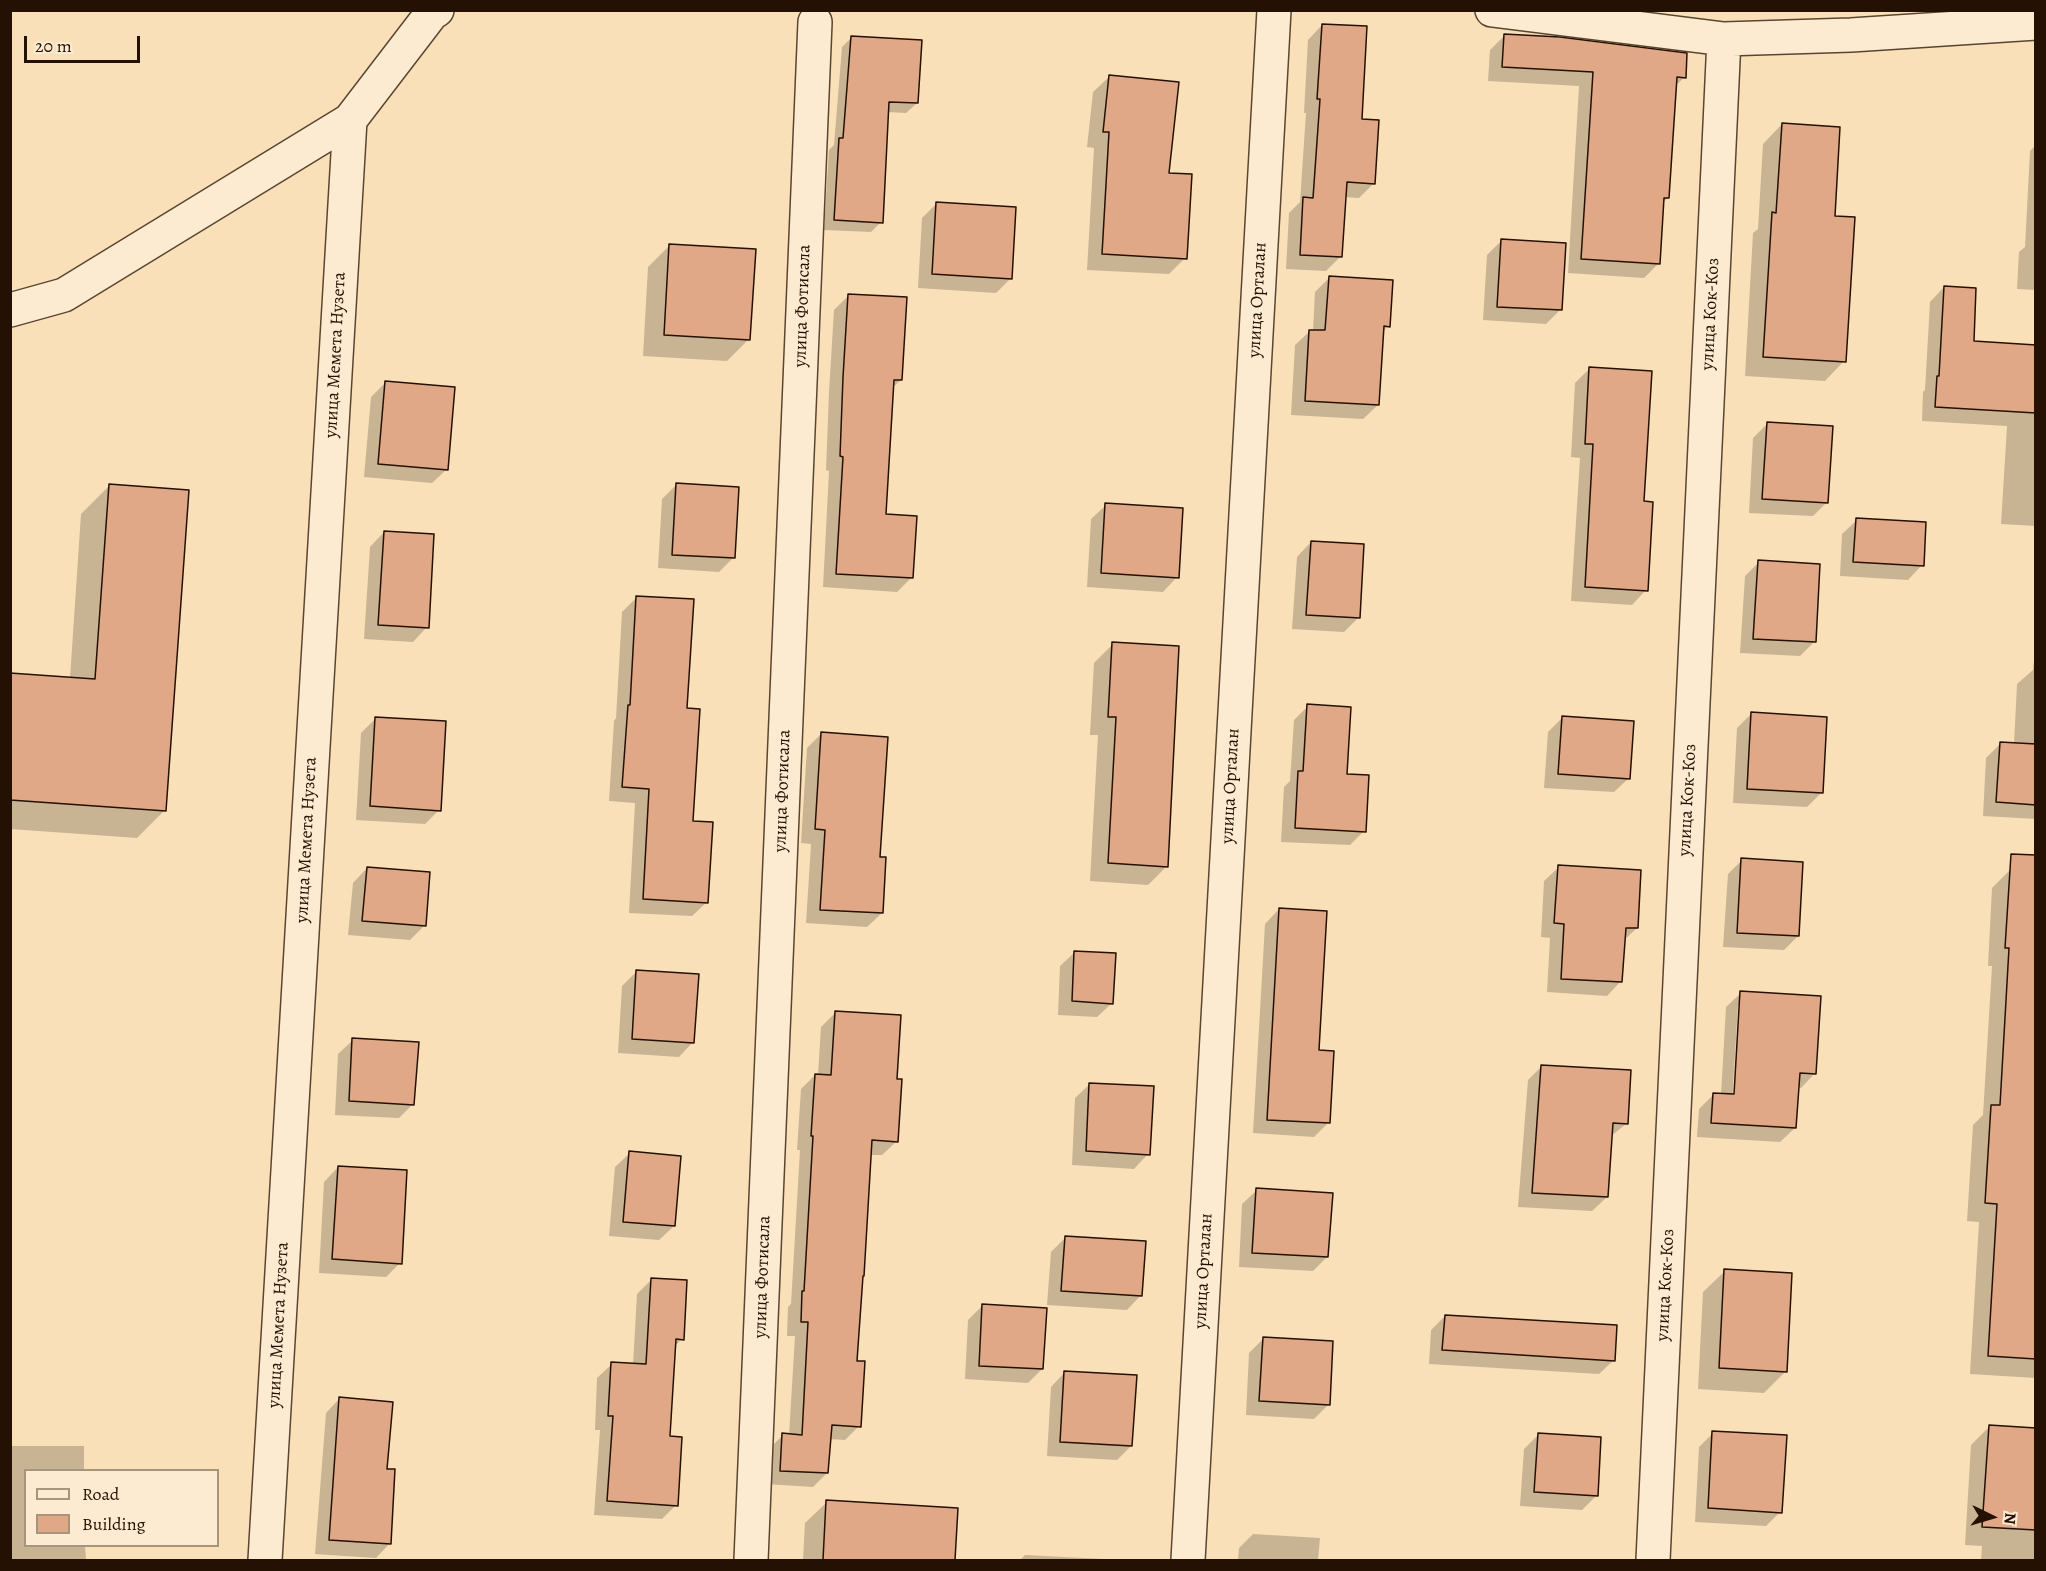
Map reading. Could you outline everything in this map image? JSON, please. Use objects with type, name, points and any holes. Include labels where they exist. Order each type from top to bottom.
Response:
[{"type":"street","points":[[10,310],[64,294],[350,120],[432,13],[437,10]]},
{"type":"street","name":"улица Орталан","points":[[1188,1560],[1274,10]]},
{"type":"street","points":[[1492,10],[1724,39],[1851,35],[2036,23]]},
{"type":"street","name":"улица Фотисала","points":[[751,1560],[821,14]]},
{"type":"street","name":"улица Кок-Коз","points":[[1653,1560],[1724,39]]},
{"type":"street","name":"улица Мемета Нузета","points":[[265,1560],[350,120]]},
{"type":"building","points":[[1322,24],[1367,26],[1362,119],[1379,120],[1375,184],[1347,182],[1342,257],[1300,255],[1303,197],[1313,198],[1320,99],[1317,99]]},
{"type":"building","points":[[1504,34],[1560,37],[1687,53],[1686,78],[1677,77],[1669,198],[1664,198],[1660,264],[1581,259],[1593,72],[1502,67]]},
{"type":"building","points":[[851,36],[922,40],[918,103],[889,102],[883,223],[834,220],[839,138],[843,138]]},
{"type":"building","points":[[1109,75],[1179,82],[1169,173],[1192,174],[1187,259],[1102,254],[1109,132],[1103,132]]},
{"type":"building","points":[[1782,123],[1840,127],[1835,216],[1855,217],[1846,362],[1763,357],[1772,212],[1776,213]]},
{"type":"building","points":[[936,202],[1016,207],[1012,279],[932,274]]},
{"type":"building","points":[[1501,239],[1566,243],[1562,310],[1497,307]]},
{"type":"building","points":[[669,244],[756,249],[750,340],[664,335]]},
{"type":"building","points":[[1329,276],[1393,280],[1390,327],[1384,326],[1379,405],[1305,401],[1309,330],[1325,330]]},
{"type":"building","points":[[1944,286],[1976,288],[1974,341],[2036,345],[2036,413],[1935,407]]},
{"type":"building","points":[[848,294],[907,297],[902,380],[894,380],[886,514],[917,516],[913,578],[836,574],[843,457],[840,456]]},
{"type":"building","points":[[1589,367],[1652,371],[1644,501],[1653,502],[1648,591],[1585,587],[1593,444],[1585,444]]},
{"type":"building","points":[[385,381],[455,387],[448,470],[378,464]]},
{"type":"building","points":[[1767,422],[1833,426],[1828,503],[1762,499]]},
{"type":"building","points":[[676,483],[739,487],[735,558],[672,555]]},
{"type":"building","points":[[109,484],[189,490],[166,811],[10,800],[10,673],[95,679]]},
{"type":"building","points":[[1105,503],[1183,508],[1179,578],[1101,573]]},
{"type":"building","points":[[1856,518],[1926,522],[1924,566],[1853,562]]},
{"type":"building","points":[[384,531],[434,534],[429,628],[378,625]]},
{"type":"building","points":[[1311,541],[1364,544],[1360,618],[1306,615]]},
{"type":"building","points":[[1758,560],[1820,564],[1816,642],[1753,639]]},
{"type":"building","points":[[636,596],[694,599],[687,708],[700,709],[693,821],[713,822],[708,903],[643,899],[649,789],[622,787],[628,705],[630,705]]},
{"type":"building","points":[[1112,642],[1179,646],[1168,867],[1108,863],[1116,717],[1108,717]]},
{"type":"building","points":[[1307,704],[1351,707],[1347,774],[1369,775],[1366,832],[1295,828],[1298,771],[1303,771]]},
{"type":"building","points":[[1751,712],[1827,717],[1823,793],[1747,789]]},
{"type":"building","points":[[1562,716],[1634,721],[1630,779],[1558,774]]},
{"type":"building","points":[[375,717],[446,721],[441,811],[370,806]]},
{"type":"building","points":[[821,732],[888,737],[880,857],[886,857],[883,913],[820,910],[825,830],[815,829]]},
{"type":"building","points":[[2000,742],[2036,744],[2036,805],[1996,802]]},
{"type":"building","points":[[2011,854],[2036,855],[2036,1359],[1988,1356],[1997,1204],[1985,1203],[1991,1105],[2000,1105],[2009,948],[2005,948]]},
{"type":"building","points":[[1741,858],[1803,862],[1799,936],[1737,933]]},
{"type":"building","points":[[1558,865],[1641,870],[1638,928],[1626,928],[1622,982],[1561,979],[1564,924],[1554,923]]},
{"type":"building","points":[[367,867],[430,872],[426,926],[362,921]]},
{"type":"building","points":[[1279,908],[1327,911],[1319,1050],[1334,1051],[1330,1123],[1267,1120]]},
{"type":"building","points":[[1074,951],[1116,953],[1113,1004],[1072,1001]]},
{"type":"building","points":[[636,970],[699,974],[694,1043],[632,1039]]},
{"type":"building","points":[[1740,991],[1821,996],[1816,1074],[1800,1073],[1796,1128],[1711,1123],[1713,1093],[1734,1094]]},
{"type":"building","points":[[835,1011],[901,1015],[897,1079],[902,1079],[898,1142],[872,1140],[857,1361],[865,1361],[861,1427],[832,1425],[828,1473],[780,1471],[782,1433],[802,1435],[808,1322],[801,1322],[802,1291],[804,1291],[815,1074],[831,1075]]},
{"type":"building","points":[[352,1038],[419,1042],[414,1105],[349,1101]]},
{"type":"building","points":[[1541,1065],[1631,1070],[1628,1124],[1613,1123],[1608,1197],[1532,1193]]},
{"type":"building","points":[[1089,1083],[1154,1086],[1150,1155],[1086,1151]]},
{"type":"building","points":[[629,1151],[681,1156],[675,1226],[623,1222]]},
{"type":"building","points":[[338,1166],[407,1170],[402,1264],[332,1259]]},
{"type":"building","points":[[1256,1188],[1333,1193],[1328,1257],[1252,1253]]},
{"type":"building","points":[[1065,1236],[1146,1241],[1142,1296],[1061,1291]]},
{"type":"building","points":[[1724,1269],[1792,1273],[1787,1372],[1719,1368]]},
{"type":"building","points":[[651,1278],[687,1280],[684,1340],[676,1339],[670,1436],[682,1437],[678,1506],[607,1501],[613,1416],[608,1416],[611,1362],[646,1364]]},
{"type":"building","points":[[982,1304],[1047,1308],[1043,1369],[979,1366]]},
{"type":"building","points":[[1445,1315],[1617,1325],[1615,1361],[1442,1350]]},
{"type":"building","points":[[1263,1337],[1333,1341],[1330,1405],[1259,1401]]},
{"type":"building","points":[[1064,1371],[1137,1375],[1132,1446],[1060,1442]]},
{"type":"building","points":[[339,1397],[393,1402],[387,1469],[395,1469],[391,1544],[329,1540]]},
{"type":"building","points":[[1989,1425],[2036,1428],[2036,1530],[1982,1527]]},
{"type":"building","points":[[1712,1431],[1787,1435],[1782,1513],[1708,1508]]},
{"type":"building","points":[[1538,1433],[1601,1437],[1598,1496],[1534,1492]]},
{"type":"building","points":[[826,1500],[958,1508],[955,1560],[823,1560]]}]
